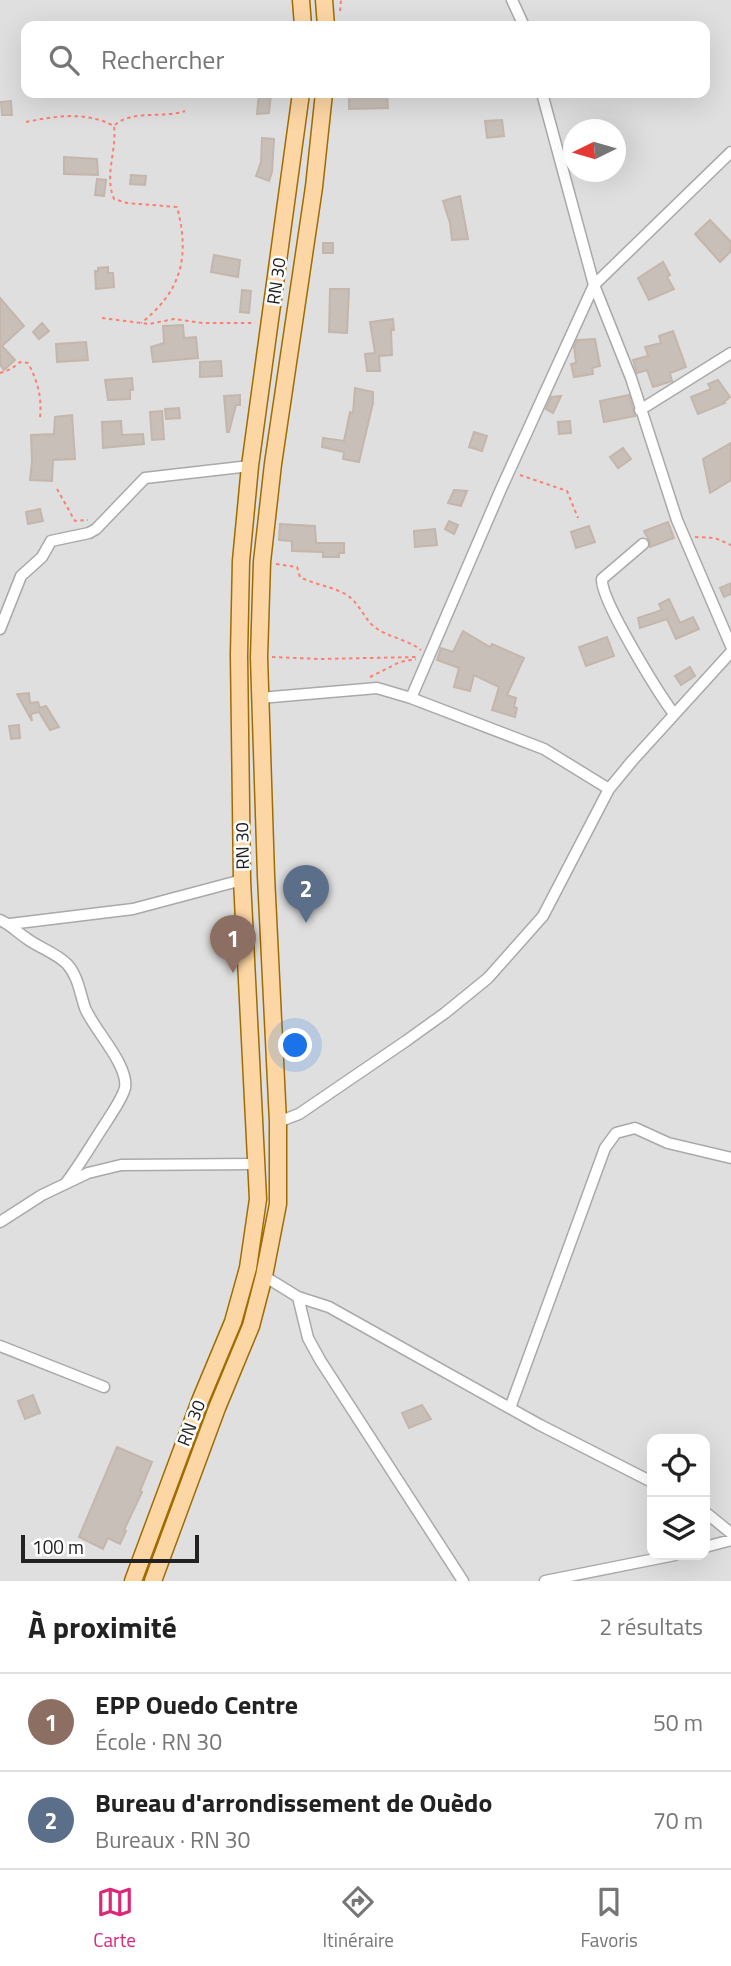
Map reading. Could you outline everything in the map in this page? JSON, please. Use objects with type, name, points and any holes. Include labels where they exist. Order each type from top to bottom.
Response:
[{"type":"main road","points":[[300,0],[302,21]]},
{"type":"main road","points":[[324,0],[326,21]]},
{"type":"main road","name":"RN 30","points":[[133,1581],[200,1401],[233,1322],[248,1269],[258,1199],[242,880],[239,641],[241,561],[250,466],[300,98]]},
{"type":"main road","name":"RN 30","points":[[153,1581],[217,1408],[251,1326],[278,1204],[278,1122],[260,698],[262,562],[273,464],[314,187],[323,98]]},
{"type":"street","points":[[512,0],[521,21]]},
{"type":"street","points":[[543,98],[594,285],[631,378],[684,536],[731,646]]},
{"type":"street","points":[[411,698],[509,471],[594,285],[731,152]]},
{"type":"street","points":[[640,410],[731,353]]},
{"type":"street","points":[[0,629],[21,576],[42,557],[51,541],[89,533],[145,478],[250,466]]},
{"type":"street","points":[[643,544],[602,579],[601,587],[612,612],[660,697],[674,715]]},
{"type":"street","points":[[278,1122],[299,1114],[406,1041],[488,978],[543,915],[609,789],[731,652]]},
{"type":"street","points":[[260,698],[377,688],[411,698],[544,749],[609,789]]},
{"type":"street","points":[[5,922],[133,909],[242,880]]},
{"type":"street","points":[[5,922],[68,965],[76,978],[91,1020],[122,1069],[125,1079],[123,1093],[66,1184]]},
{"type":"street","points":[[510,1408],[605,1148],[616,1133],[635,1129],[668,1143],[731,1158]]},
{"type":"street","points":[[0,1222],[42,1195],[88,1173],[134,1163],[257,1164]]},
{"type":"street","points":[[264,1276],[298,1297],[329,1307],[510,1408],[647,1479]]},
{"type":"street","points":[[298,1297],[308,1338],[320,1360],[463,1581]]},
{"type":"street","points":[[0,1346],[104,1387]]},
{"type":"street","points":[[710,1518],[730,1541],[710,1546]]},
{"type":"street","points":[[545,1581],[652,1560]]},
{"type":"street","points":[[607,1570],[616,1581]]},
{"type":"path","points":[[114,126],[122,119],[173,115],[185,111]]},
{"type":"path","points":[[26,122],[74,115],[114,126]]},
{"type":"path","points":[[114,126],[116,142],[110,167],[110,188],[114,199],[128,203],[177,206],[181,224],[182,262],[173,291],[158,309],[141,323]]},
{"type":"path","points":[[102,318],[149,324],[174,319],[202,323],[270,323]]},
{"type":"path","points":[[0,373],[20,362],[28,363],[38,382],[40,418]]},
{"type":"path","points":[[509,471],[567,491],[578,518]]},
{"type":"path","points":[[57,489],[75,521],[106,517]]},
{"type":"path","points":[[684,536],[715,538],[731,545]]},
{"type":"path","points":[[262,562],[297,567],[300,577],[345,594],[359,605],[376,628],[413,644],[429,657]]},
{"type":"path","points":[[259,657],[429,657]]},
{"type":"path","points":[[348,690],[400,662],[429,657]]},
{"type":"shaded area","points":[[0,0],[731,0],[731,1581],[0,1581]]},
{"type":"building","points":[[259,98],[271,98],[269,113],[257,114]]},
{"type":"building","points":[[349,98],[387,98],[388,108],[349,109]]},
{"type":"building","points":[[11,101],[12,115],[2,115],[1,102]]},
{"type":"building","points":[[502,120],[504,136],[487,138],[485,121]]},
{"type":"building","points":[[262,138],[274,139],[269,181],[256,176],[261,162]]},
{"type":"building","points":[[64,157],[97,159],[98,175],[64,174]]},
{"type":"building","points":[[131,175],[146,176],[145,185],[130,184]]},
{"type":"building","points":[[97,179],[106,180],[104,196],[95,195]]},
{"type":"building","points":[[460,196],[468,239],[452,240],[443,201]]},
{"type":"building","points":[[710,220],[731,242],[731,251],[720,262],[695,234]]},
{"type":"building","points":[[323,243],[333,243],[333,253],[323,253]]},
{"type":"building","points":[[214,255],[240,260],[238,277],[211,272]]},
{"type":"building","points":[[663,262],[674,289],[649,300],[638,278]]},
{"type":"building","points":[[108,267],[108,273],[113,273],[114,287],[96,289],[95,271]]},
{"type":"building","points":[[330,289],[349,289],[347,333],[329,332]]},
{"type":"building","points":[[242,290],[251,291],[249,313],[240,312]]},
{"type":"building","points":[[0,298],[24,326],[2,346],[15,360],[4,370],[0,365]]},
{"type":"building","points":[[393,319],[392,355],[379,356],[380,371],[367,371],[365,354],[375,353],[370,322]]},
{"type":"building","points":[[42,323],[49,331],[39,339],[33,332]]},
{"type":"building","points":[[183,325],[184,338],[196,337],[198,358],[153,362],[151,347],[164,343],[163,326]]},
{"type":"building","points":[[673,331],[686,367],[670,373],[672,381],[653,387],[647,370],[637,373],[633,360],[648,356],[645,347],[661,343],[659,336]]},
{"type":"building","points":[[595,339],[600,366],[592,368],[593,374],[574,377],[571,364],[576,363],[574,347],[577,340]]},
{"type":"building","points":[[86,342],[88,360],[57,362],[56,344]]},
{"type":"building","points":[[221,361],[222,376],[200,377],[200,362]]},
{"type":"building","points":[[132,378],[133,390],[130,390],[130,399],[108,400],[105,380]]},
{"type":"building","points":[[718,380],[730,397],[725,403],[698,414],[691,397],[711,389],[708,384]]},
{"type":"building","points":[[355,388],[373,392],[373,403],[359,462],[343,459],[344,452],[322,447],[323,438],[344,441],[350,412],[353,413]]},
{"type":"building","points":[[240,395],[240,405],[236,405],[227,432],[224,396]]},
{"type":"building","points":[[629,395],[635,416],[604,422],[600,401]]},
{"type":"building","points":[[561,396],[553,413],[546,409],[551,397]]},
{"type":"building","points":[[179,408],[180,418],[166,419],[165,409]]},
{"type":"building","points":[[162,411],[164,439],[152,440],[150,412]]},
{"type":"building","points":[[72,415],[75,459],[53,460],[52,481],[30,480],[31,435],[54,434],[55,417]]},
{"type":"building","points":[[121,421],[122,435],[143,434],[144,444],[103,448],[102,422]]},
{"type":"building","points":[[570,421],[571,433],[559,434],[558,422]]},
{"type":"building","points":[[474,432],[487,436],[482,451],[469,447]]},
{"type":"building","points":[[731,443],[731,480],[710,493],[703,459]]},
{"type":"building","points":[[623,448],[631,459],[618,468],[610,457]]},
{"type":"building","points":[[454,490],[467,491],[461,506],[448,503]]},
{"type":"building","points":[[40,509],[43,521],[28,524],[26,512]]},
{"type":"building","points":[[449,521],[458,525],[454,534],[445,529]]},
{"type":"building","points":[[668,522],[674,538],[650,547],[644,531]]},
{"type":"building","points":[[280,524],[315,526],[316,543],[344,543],[344,553],[339,553],[339,557],[323,557],[323,552],[292,551],[292,541],[279,540]]},
{"type":"building","points":[[589,526],[595,542],[576,548],[571,532]]},
{"type":"building","points":[[435,529],[437,545],[415,547],[414,531]]},
{"type":"building","points":[[731,583],[731,594],[724,597],[720,588]]},
{"type":"building","points":[[669,599],[680,623],[693,617],[699,629],[676,639],[667,619],[640,628],[638,618],[662,610],[659,604]]},
{"type":"building","points":[[463,631],[490,647],[492,644],[524,658],[507,695],[516,698],[515,717],[492,710],[499,687],[474,675],[470,691],[454,687],[459,668],[437,660],[441,648],[453,652]]},
{"type":"building","points":[[607,637],[614,656],[586,666],[579,647]]},
{"type":"building","points":[[690,667],[695,676],[681,685],[675,676]]},
{"type":"building","points":[[29,693],[30,703],[38,702],[40,708],[46,706],[59,727],[50,730],[39,712],[31,714],[32,721],[17,694]]},
{"type":"building","points":[[19,725],[20,738],[11,739],[9,726]]},
{"type":"building","points":[[33,1395],[40,1413],[25,1419],[18,1401]]},
{"type":"building","points":[[422,1405],[431,1419],[409,1428],[402,1413]]},
{"type":"building","points":[[117,1447],[152,1462],[120,1544],[108,1538],[103,1549],[79,1537]]},
{"type":"place","name":"Bureau d'arrondissement de Ouèdo","points":[[306,923]]},
{"type":"place","name":"EPP Ouedo Centre","points":[[233,973]]}]
